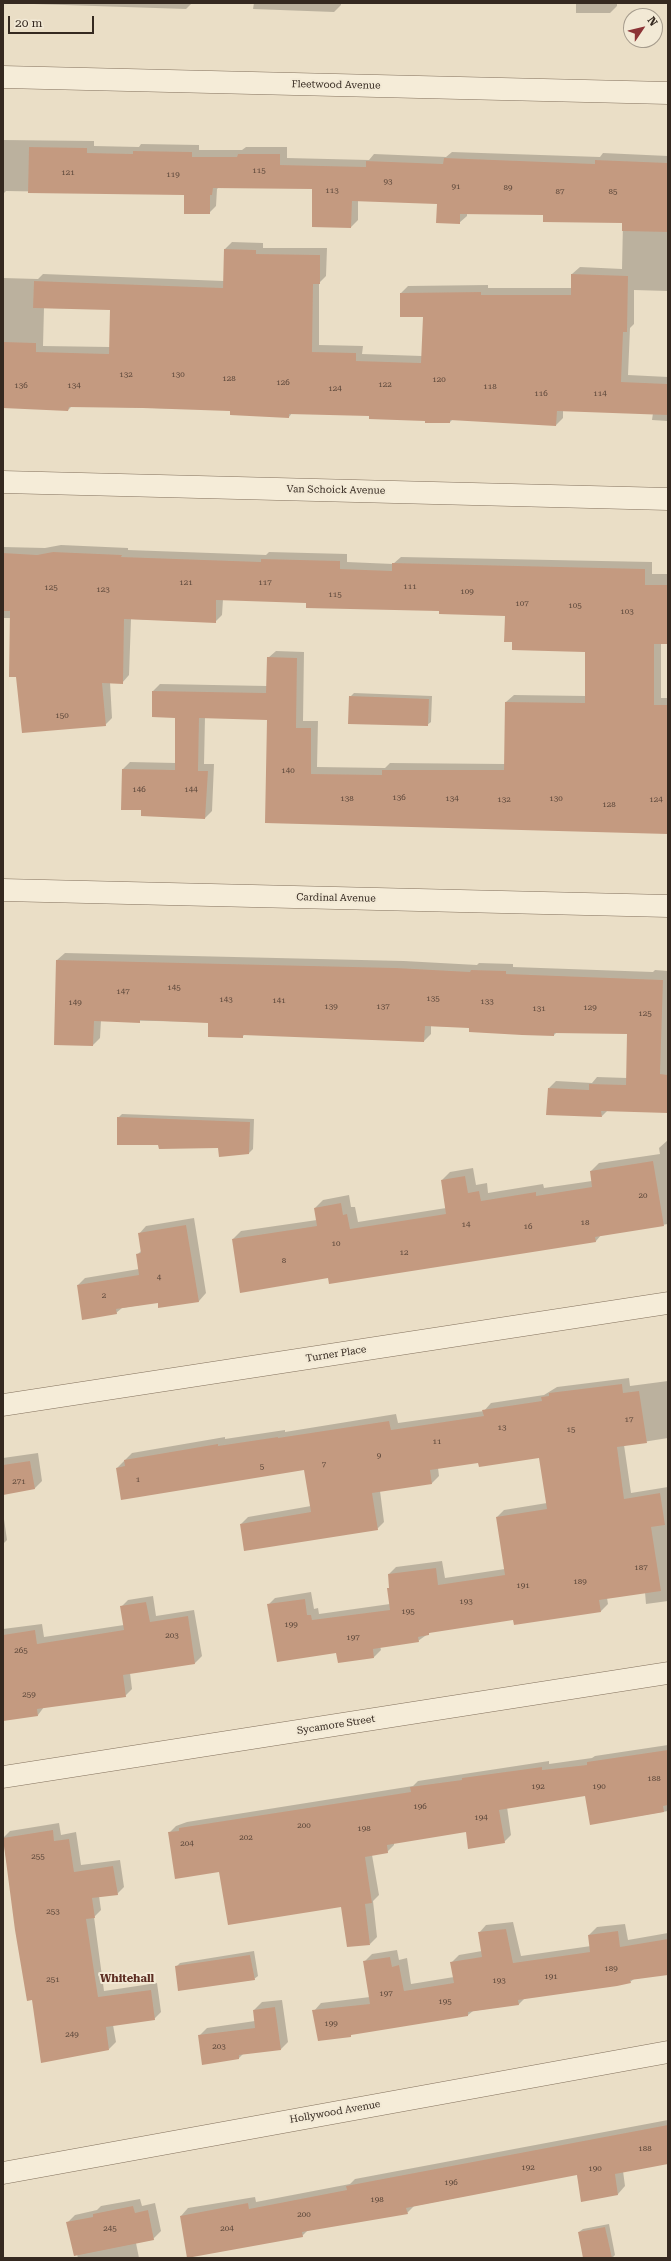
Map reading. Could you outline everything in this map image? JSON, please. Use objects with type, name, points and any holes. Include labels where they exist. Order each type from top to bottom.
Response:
[{"type":"street","name":"Fleetwood Avenue","points":[[3,77],[668,93]]},
{"type":"street","name":"Van Schoick Avenue","points":[[3,482],[668,499]]},
{"type":"street","name":"Cardinal Avenue","points":[[3,890],[668,906]]},
{"type":"street","name":"Turner Place","points":[[3,1405],[668,1304]]},
{"type":"street","name":"Sycamore Street","points":[[3,1777],[668,1673]]},
{"type":"street","name":"Hollywood Avenue","points":[[3,2173],[668,2052]]},
{"type":"building","points":[[29,147],[87,148],[87,153],[133,154],[133,151],[192,152],[192,157],[237,157],[238,154],[280,154],[280,165],[366,167],[366,161],[443,164],[444,158],[595,164],[595,160],[668,163],[668,232],[622,231],[622,223],[543,222],[543,215],[460,214],[460,224],[436,223],[437,204],[352,201],[351,228],[312,227],[312,189],[213,188],[212,195],[210,195],[210,214],[184,214],[184,195],[28,193]]},
{"type":"building","points":[[224,249],[256,250],[256,254],[320,255],[320,284],[313,284],[312,352],[356,353],[356,361],[421,363],[423,317],[400,317],[400,293],[481,292],[481,295],[571,295],[571,274],[628,276],[627,332],[623,332],[621,382],[668,384],[668,415],[557,411],[556,426],[450,420],[450,423],[425,423],[425,421],[369,419],[369,416],[289,414],[289,418],[230,415],[230,411],[143,408],[69,407],[68,411],[3,408],[4,342],[36,343],[36,352],[109,354],[110,310],[33,308],[34,281],[223,288]]},
{"type":"building","points":[[53,552],[122,555],[121,557],[261,562],[261,559],[340,561],[340,569],[392,571],[392,563],[645,569],[645,585],[668,585],[668,644],[654,644],[654,705],[668,705],[668,834],[265,823],[267,720],[199,718],[198,771],[208,771],[205,819],[141,816],[141,810],[121,810],[122,769],[175,770],[175,718],[152,717],[152,691],[266,693],[267,657],[297,658],[296,728],[311,728],[311,774],[382,775],[382,770],[504,770],[505,702],[585,703],[585,652],[512,650],[512,642],[504,642],[505,616],[439,614],[439,611],[306,608],[306,603],[216,600],[216,623],[124,619],[123,684],[102,683],[106,726],[22,733],[16,677],[9,677],[10,611],[3,611],[3,553],[37,555]]},
{"type":"building","points":[[349,696],[429,699],[428,726],[348,724]]},
{"type":"building","points":[[56,960],[396,968],[470,972],[471,970],[506,971],[506,974],[663,980],[660,1074],[668,1075],[668,1113],[601,1111],[602,1117],[546,1115],[548,1088],[589,1090],[589,1084],[626,1085],[627,1034],[554,1033],[554,1036],[522,1035],[469,1032],[469,1028],[425,1026],[424,1042],[243,1035],[243,1038],[208,1037],[208,1023],[140,1020],[140,1023],[94,1021],[93,1046],[54,1045]]},
{"type":"building","points":[[117,1117],[250,1122],[249,1154],[219,1157],[218,1148],[159,1149],[158,1145],[117,1145]]},
{"type":"building","points":[[653,1161],[664,1226],[595,1237],[596,1242],[329,1284],[328,1278],[240,1293],[232,1239],[317,1226],[314,1208],[341,1203],[343,1215],[347,1214],[350,1229],[446,1214],[441,1180],[465,1176],[468,1193],[479,1191],[481,1201],[536,1192],[536,1196],[592,1187],[590,1171]]},
{"type":"building","points":[[186,1225],[199,1302],[158,1308],[158,1303],[116,1309],[117,1314],[82,1320],[77,1285],[139,1275],[136,1254],[141,1253],[138,1233]]},
{"type":"building","points":[[622,1384],[623,1393],[639,1391],[647,1443],[617,1447],[624,1499],[660,1493],[665,1525],[651,1527],[661,1591],[599,1600],[601,1612],[514,1625],[513,1620],[429,1633],[429,1635],[418,1637],[419,1642],[373,1649],[374,1658],[338,1663],[336,1653],[277,1662],[267,1604],[305,1599],[307,1615],[311,1615],[312,1620],[390,1610],[387,1588],[389,1588],[388,1574],[436,1568],[438,1585],[505,1575],[496,1517],[547,1509],[539,1458],[479,1467],[478,1463],[430,1470],[432,1484],[372,1493],[378,1530],[244,1551],[240,1524],[311,1512],[304,1470],[121,1500],[116,1468],[125,1466],[124,1460],[218,1444],[218,1446],[278,1438],[389,1421],[391,1430],[484,1416],[482,1410],[542,1401],[541,1397],[549,1396],[549,1393]]},
{"type":"building","points":[[30,1461],[35,1489],[3,1495],[3,1465]]},
{"type":"building","points":[[146,1602],[150,1622],[188,1616],[195,1664],[123,1675],[126,1697],[37,1709],[38,1716],[3,1721],[3,1635],[35,1630],[37,1644],[124,1630],[120,1606]]},
{"type":"building","points":[[668,1750],[668,1805],[663,1806],[664,1812],[590,1825],[585,1796],[499,1810],[505,1843],[468,1849],[466,1832],[387,1845],[388,1853],[365,1857],[372,1903],[365,1904],[370,1945],[347,1947],[341,1907],[228,1925],[219,1872],[175,1879],[168,1832],[179,1831],[179,1828],[411,1792],[410,1787],[462,1780],[462,1778],[542,1767],[542,1770],[587,1765],[587,1762]]},
{"type":"building","points":[[53,1830],[54,1841],[69,1839],[74,1872],[113,1866],[118,1895],[92,1898],[95,1918],[86,1919],[98,1997],[151,1990],[155,2020],[106,2027],[109,2050],[41,2063],[32,2000],[27,2001],[15,1930],[3,1838]]},
{"type":"building","points":[[506,1929],[513,1963],[590,1952],[588,1935],[618,1931],[620,1947],[668,1939],[668,1975],[630,1980],[631,1983],[617,1986],[518,2000],[519,2005],[468,2012],[468,2016],[351,2035],[351,2037],[318,2041],[312,2010],[370,2004],[363,1961],[390,1957],[392,1967],[399,1965],[404,1991],[454,1983],[450,1962],[482,1957],[478,1932]]},
{"type":"building","points":[[250,1955],[255,1980],[178,1991],[175,1966]]},
{"type":"building","points":[[275,2007],[281,2050],[239,2055],[239,2059],[202,2065],[198,2035],[255,2028],[253,2010]]},
{"type":"building","points":[[668,2125],[668,2164],[615,2174],[618,2195],[581,2202],[577,2175],[406,2208],[408,2214],[302,2232],[303,2237],[187,2258],[180,2216],[248,2203],[249,2209],[347,2190],[346,2186]]},
{"type":"building","points":[[133,2206],[135,2213],[148,2210],[154,2240],[74,2256],[66,2222],[93,2217],[93,2214]]},
{"type":"building","points":[[605,2227],[612,2258],[583,2258],[578,2232]]},
{"type":"district","name":"Whitehall","points":[[127,1979]]}]
